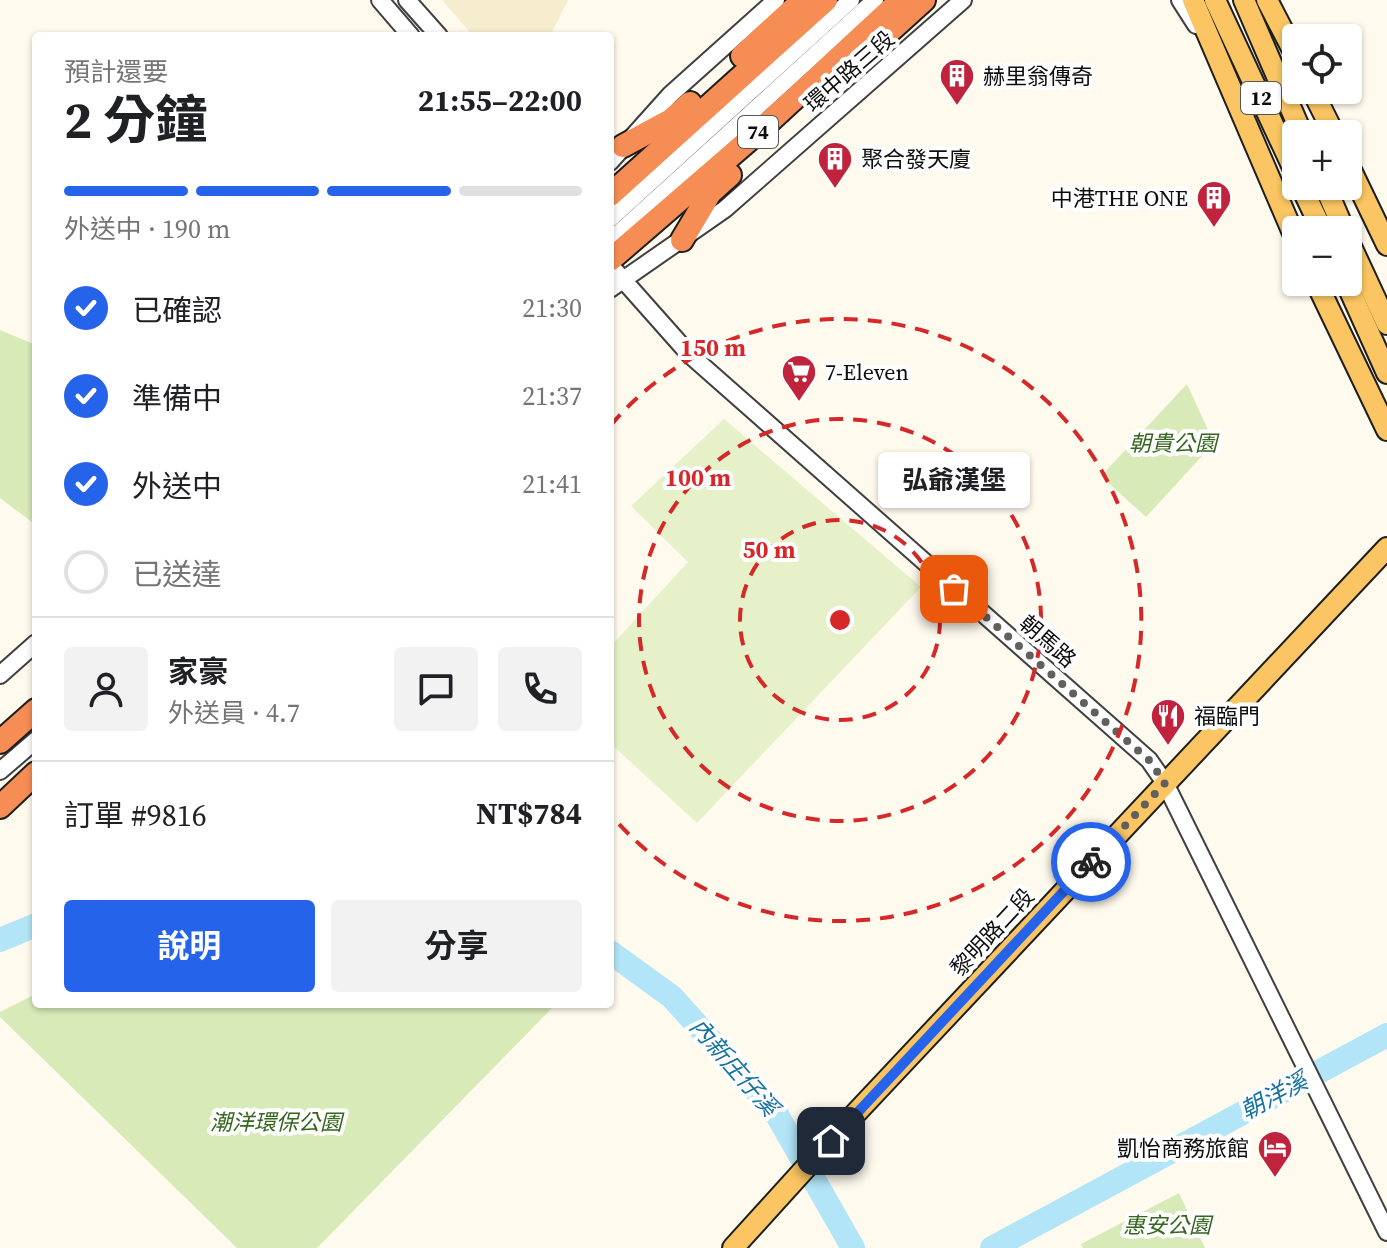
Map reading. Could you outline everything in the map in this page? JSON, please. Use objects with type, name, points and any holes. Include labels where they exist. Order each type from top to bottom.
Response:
[{"type":"highway","points":[[616,154],[671,120],[803,0]]},
{"type":"highway","name":"74","points":[[614,191],[826,0]]},
{"type":"highway","name":"74","points":[[614,272],[757,133],[901,0]]},
{"type":"highway","name":"74","points":[[682,240],[710,193],[924,0]]},
{"type":"highway","points":[[0,730],[32,702]]},
{"type":"highway","points":[[0,742],[32,714]]},
{"type":"highway","points":[[0,787],[32,759]]},
{"type":"highway","points":[[0,807],[32,777]]},
{"type":"main road","name":"12","points":[[1193,0],[1285,216]]},
{"type":"main road","name":"12","points":[[1215,0],[1282,144]]},
{"type":"main road","name":"12","points":[[1271,0],[1282,25]]},
{"type":"main road","name":"12","points":[[1246,6],[1296,120]]},
{"type":"main road","points":[[1362,193],[1387,245]]},
{"type":"main road","points":[[1362,270],[1387,324]]},
{"type":"main road","points":[[1323,296],[1387,430]]},
{"type":"main road","points":[[1352,296],[1387,373]]},
{"type":"main road","name":"黎明路二段","points":[[733,1248],[1387,548]]},
{"type":"street","points":[[380,0],[408,32]]},
{"type":"street","points":[[407,0],[435,32]]},
{"type":"street","points":[[616,154],[670,95],[776,0]]},
{"type":"street","points":[[614,215],[851,0]]},
{"type":"street","name":"環中路三段","points":[[614,237],[875,0]]},
{"type":"street","name":"環中路三段","points":[[614,273],[682,240],[725,209],[963,0]]},
{"type":"street","points":[[1180,0],[1194,21],[1242,117]]},
{"type":"street","points":[[1186,0],[1242,117]]},
{"type":"street","name":"朝馬路","points":[[614,274],[689,354],[1139,751],[1165,783],[1387,1232]]},
{"type":"street","points":[[0,675],[32,647]]},
{"type":"street","points":[[0,756],[32,728]]},
{"type":"street","points":[[0,771],[32,743]]},
{"type":"street","points":[[0,814],[32,785]]},
{"type":"shaded area","points":[[442,0],[568,0],[552,32],[470,32]]},
{"type":"green space","points":[[0,330],[32,343],[32,522],[0,498]]},
{"type":"green space","name":"朝貴公園","points":[[1187,384],[1214,443],[1146,517],[1101,476]]},
{"type":"green space","points":[[724,419],[921,587],[697,823],[614,747],[614,643],[688,562],[631,506]]},
{"type":"green space","name":"潮洋環保公園","points":[[32,996],[32,1008],[552,1008],[317,1248],[237,1248],[0,1017],[0,1012]]},
{"type":"green space","name":"惠安公園","points":[[1179,1193],[1205,1248],[1083,1248],[1081,1244]]},
{"type":"waterway","name":"內新庄仔溪","points":[[0,940],[32,927]]},
{"type":"waterway","name":"內新庄仔溪","points":[[614,955],[672,997],[776,1113],[853,1248]]},
{"type":"waterway","name":"朝洋溪","points":[[992,1248],[1387,1035]]},
{"type":"way so far","points":[[954,589],[1149,760],[1165,783],[1091,862]]},
{"type":"place","name":"赫里翁傳奇","points":[[957,107]]},
{"type":"place","name":"聚合發天廈","points":[[835,190]]},
{"type":"place","name":"中港THE ONE","points":[[1214,229]]},
{"type":"place","name":"7-Eleven","points":[[799,403]]},
{"type":"place","name":"弘爺漢堡","points":[[954,589]]},
{"type":"place","name":"福臨門","points":[[1168,747]]},
{"type":"place","name":"凱怡商務旅館","points":[[1275,1179]]},
{"type":"route","points":[[831,1141],[1091,862]]}]
